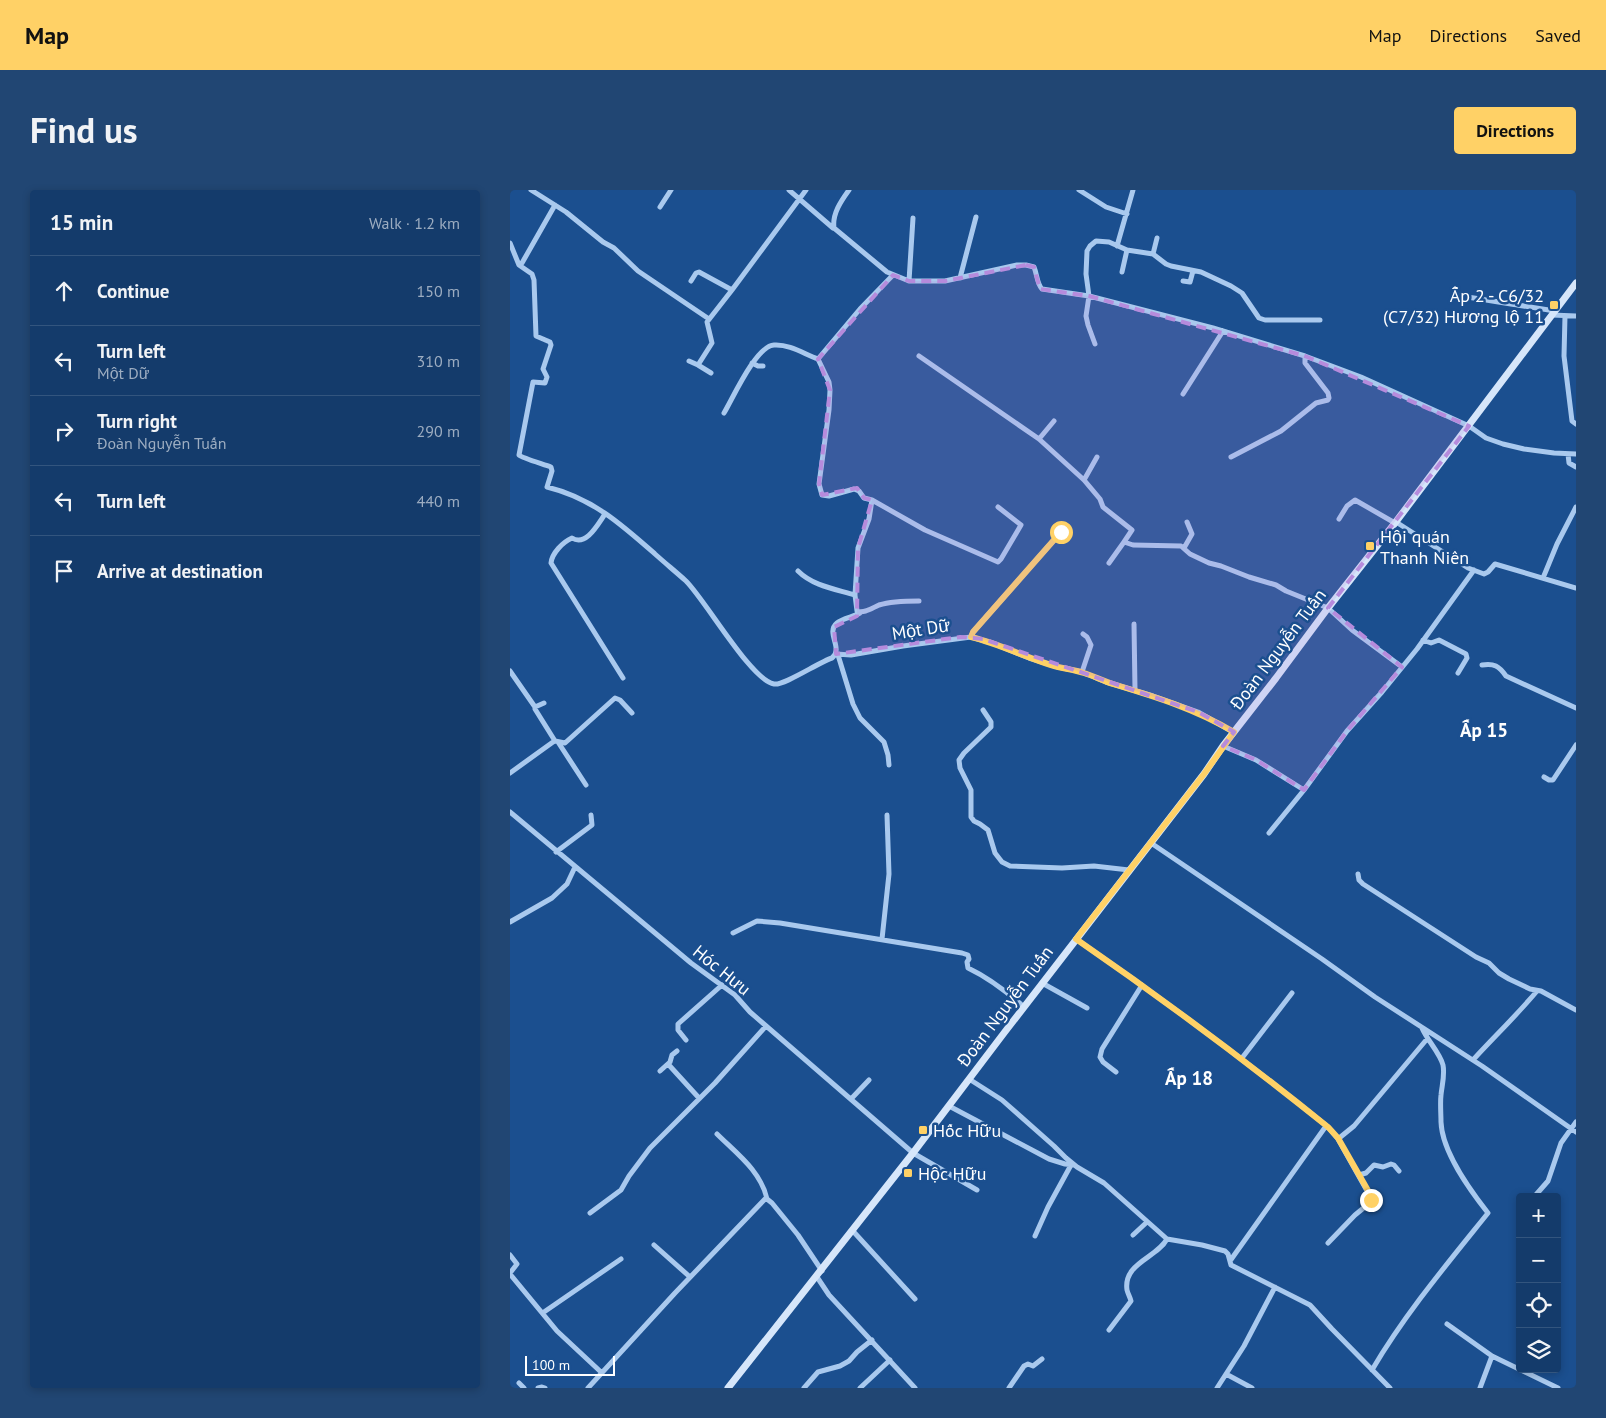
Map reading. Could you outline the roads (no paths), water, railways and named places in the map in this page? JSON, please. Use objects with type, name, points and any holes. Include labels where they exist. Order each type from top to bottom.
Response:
[{"type":"main road","name":"Đoàn Nguyễn Tuấn","points":[[728,1388],[914,1153],[969,1078],[1204,774],[1223,746],[1396,522],[1576,283]]},
{"type":"street","points":[[531,190],[566,212],[603,242],[614,248],[638,271],[709,319]]},
{"type":"street","points":[[660,207],[672,190]]},
{"type":"street","points":[[789,190],[887,272],[908,281],[945,281],[1001,268],[1026,265],[1034,267],[1042,289],[1089,296],[1224,331],[1305,356],[1361,377],[1469,426],[1486,438],[1524,449],[1576,454]]},
{"type":"street","points":[[698,365],[712,343],[707,325],[709,319],[806,190]]},
{"type":"street","points":[[834,228],[833,220],[843,198],[849,190]]},
{"type":"street","points":[[1079,190],[1106,206],[1127,214]]},
{"type":"street","points":[[1118,246],[1133,190]]},
{"type":"street","points":[[522,262],[555,205]]},
{"type":"street","points":[[960,278],[976,217]]},
{"type":"street","points":[[908,281],[913,218]]},
{"type":"street","points":[[1153,254],[1157,238]]},
{"type":"street","points":[[1095,344],[1086,316],[1089,296],[1086,255],[1088,248],[1096,241],[1109,242],[1127,250],[1153,254],[1166,264],[1213,277],[1242,293],[1259,318],[1265,320],[1320,320]]},
{"type":"street","points":[[510,244],[520,265],[532,274],[534,280],[536,336],[550,342],[551,345],[543,369],[547,377],[545,383],[533,382],[526,422],[522,431],[519,457],[538,461],[551,467],[552,471],[547,487],[572,494],[616,520],[687,582],[749,664],[762,678],[772,684],[777,684],[798,676],[804,671],[837,655]]},
{"type":"street","points":[[1122,272],[1127,250]]},
{"type":"street","points":[[1183,281],[1190,282],[1193,271]]},
{"type":"street","points":[[691,281],[696,273],[699,272],[732,290]]},
{"type":"street","points":[[818,359],[860,309],[893,275]]},
{"type":"street","points":[[1455,295],[1565,316],[1576,316]]},
{"type":"street","points":[[1565,316],[1564,356],[1572,421],[1576,424]]},
{"type":"street","points":[[1182,394],[1224,331]]},
{"type":"street","points":[[724,413],[752,363],[762,350],[772,345],[792,348],[818,359],[829,382],[829,410],[819,484],[822,496],[854,489],[864,498],[872,500],[925,530],[998,562],[1021,525],[998,507]]},
{"type":"street","points":[[920,356],[1039,439],[1084,480],[1100,499],[1103,507],[1132,530],[1109,563]]},
{"type":"street","points":[[1231,458],[1282,431],[1316,403],[1330,398],[1305,363],[1305,356]]},
{"type":"street","points":[[690,360],[711,374]]},
{"type":"street","points":[[752,363],[763,366]]},
{"type":"street","points":[[1039,439],[1054,420]]},
{"type":"street","points":[[1568,454],[1569,463],[1576,467]]},
{"type":"street","points":[[1084,480],[1097,458]]},
{"type":"street","points":[[860,613],[857,611],[855,595],[858,548],[869,519],[872,500]]},
{"type":"street","points":[[1339,519],[1347,506],[1355,500],[1396,522],[1474,570],[1484,574],[1495,564],[1576,588]]},
{"type":"street","points":[[1543,578],[1557,544],[1576,507]]},
{"type":"street","points":[[605,514],[594,529],[582,540],[577,541],[572,538],[566,540],[551,557],[551,563],[623,678]]},
{"type":"street","points":[[1184,548],[1192,534],[1187,522]]},
{"type":"street","points":[[971,637],[973,632],[1061,532]]},
{"type":"street","points":[[1124,542],[1133,545],[1184,548],[1190,554],[1209,563],[1249,578],[1276,585],[1328,608],[1352,630],[1402,667]]},
{"type":"street","points":[[1269,833],[1304,790],[1347,731],[1402,667],[1474,570]]},
{"type":"street","points":[[798,571],[809,580],[822,586],[855,595]]},
{"type":"street","points":[[889,765],[884,742],[860,718],[853,704],[837,655],[833,636],[834,627],[839,622],[879,605],[893,602],[919,601]]},
{"type":"street","points":[[1134,624],[1135,690]]},
{"type":"street","points":[[1082,672],[1091,645],[1090,640],[1083,634]]},
{"type":"street","name":"Một Dữ","points":[[837,655],[851,655],[971,637],[992,643],[1029,658],[1082,672],[1106,682],[1198,712],[1234,732]]},
{"type":"street","points":[[1423,640],[1431,642],[1439,640],[1466,654],[1467,658],[1458,673]]},
{"type":"street","points":[[1482,665],[1496,665],[1500,667],[1506,676],[1576,708]]},
{"type":"street","points":[[510,671],[586,785]]},
{"type":"street","points":[[556,741],[565,744],[614,698],[620,700],[632,713]]},
{"type":"street","points":[[535,707],[544,703]]},
{"type":"street","points":[[983,710],[992,722],[991,727],[964,752],[959,760],[960,768],[972,790],[971,817],[988,830],[992,846],[998,858],[1010,866],[1062,868],[1094,866],[1130,870]]},
{"type":"street","points":[[510,774],[556,741]]},
{"type":"street","points":[[1544,777],[1551,781],[1554,778],[1576,744]]},
{"type":"street","points":[[1223,746],[1256,760],[1304,790]]},
{"type":"street","name":"Hóc Hưu","points":[[510,812],[691,963],[735,995],[750,1012],[914,1153],[976,1190]]},
{"type":"street","points":[[556,852],[592,825],[591,815]]},
{"type":"street","points":[[882,939],[889,874],[887,815]]},
{"type":"street","points":[[1151,843],[1375,997],[1473,1060],[1574,1130]]},
{"type":"street","points":[[510,922],[552,898],[567,884],[575,867]]},
{"type":"street","points":[[1358,874],[1359,880],[1364,884],[1476,957],[1489,963],[1499,973],[1576,1010]]},
{"type":"street","points":[[733,933],[757,921],[828,930],[968,955],[968,968],[1003,989],[1024,1007]]},
{"type":"street","points":[[1076,939],[1242,1058],[1326,1126],[1338,1138],[1370,1194],[1371,1200],[1328,1243]]},
{"type":"street","points":[[1042,983],[1087,1008]]},
{"type":"street","points":[[686,1040],[678,1030],[678,1024],[722,985]]},
{"type":"street","points":[[1116,1072],[1103,1062],[1100,1057],[1102,1050],[1142,985]]},
{"type":"street","points":[[1473,1060],[1496,1034],[1517,1015],[1537,990]]},
{"type":"street","points":[[1242,1058],[1292,993]]},
{"type":"street","points":[[590,1214],[620,1190],[650,1148],[715,1083],[766,1026]]},
{"type":"street","points":[[1372,1370],[1408,1314],[1488,1213],[1464,1182],[1443,1135],[1440,1097],[1444,1082],[1442,1064],[1434,1046],[1427,1039],[1422,1028]]},
{"type":"street","points":[[1338,1138],[1354,1126],[1427,1039]]},
{"type":"street","points":[[660,1070],[668,1064],[677,1051]]},
{"type":"street","points":[[668,1064],[699,1098]]},
{"type":"street","points":[[969,1078],[1002,1100],[1073,1165],[1104,1183],[1167,1239],[1215,1248],[1228,1254],[1231,1265],[1310,1305],[1390,1388]]},
{"type":"street","points":[[851,1099],[869,1080]]},
{"type":"street","points":[[949,1106],[1030,1150],[1065,1164],[1073,1165]]},
{"type":"street","points":[[1538,1193],[1548,1181],[1561,1143],[1574,1130],[1576,1122]]},
{"type":"street","points":[[1230,1261],[1326,1126]]},
{"type":"street","points":[[717,1134],[759,1178],[767,1199],[798,1235],[820,1274],[829,1295],[915,1388]]},
{"type":"street","points":[[1359,1175],[1366,1173],[1374,1165],[1383,1167],[1391,1164],[1399,1171]]},
{"type":"street","points":[[1035,1236],[1048,1207],[1073,1165]]},
{"type":"street","points":[[588,1388],[762,1200],[767,1199]]},
{"type":"street","points":[[1133,1235],[1147,1222]]},
{"type":"street","points":[[852,1230],[915,1299]]},
{"type":"street","points":[[1109,1330],[1131,1301],[1127,1288],[1128,1278],[1132,1271],[1138,1263],[1167,1239]]},
{"type":"street","points":[[654,1245],[690,1277]]},
{"type":"street","points":[[510,1255],[517,1264],[510,1274],[558,1331],[602,1373]]},
{"type":"street","points":[[544,1312],[621,1259]]},
{"type":"street","points":[[1217,1388],[1256,1324],[1261,1310],[1275,1287]]},
{"type":"street","points":[[1447,1324],[1492,1356],[1558,1388]]},
{"type":"street","points":[[804,1388],[818,1372],[840,1366],[849,1361],[872,1340]]},
{"type":"street","points":[[1480,1388],[1492,1356]]},
{"type":"street","points":[[1009,1388],[1024,1366],[1028,1364],[1033,1366],[1042,1359]]},
{"type":"street","points":[[860,1388],[890,1360]]},
{"type":"street","points":[[1226,1374],[1252,1388]]},
{"type":"street","points":[[538,1388],[542,1386],[545,1388]]},
{"type":"place","name":"Ấp 2 - C6/32 (C7/32) Hương lộ 11","points":[[1554,305]]},
{"type":"place","name":"Hội quán Thanh Niên","points":[[1370,546]]},
{"type":"place","name":"Hốc Hữu","points":[[923,1130]]},
{"type":"place","name":"Hộc Hữu","points":[[908,1173]]},
{"type":"district","name":"Ấp 15","points":[[1484,730]]},
{"type":"district","name":"Ấp 18","points":[[1189,1078]]}]
